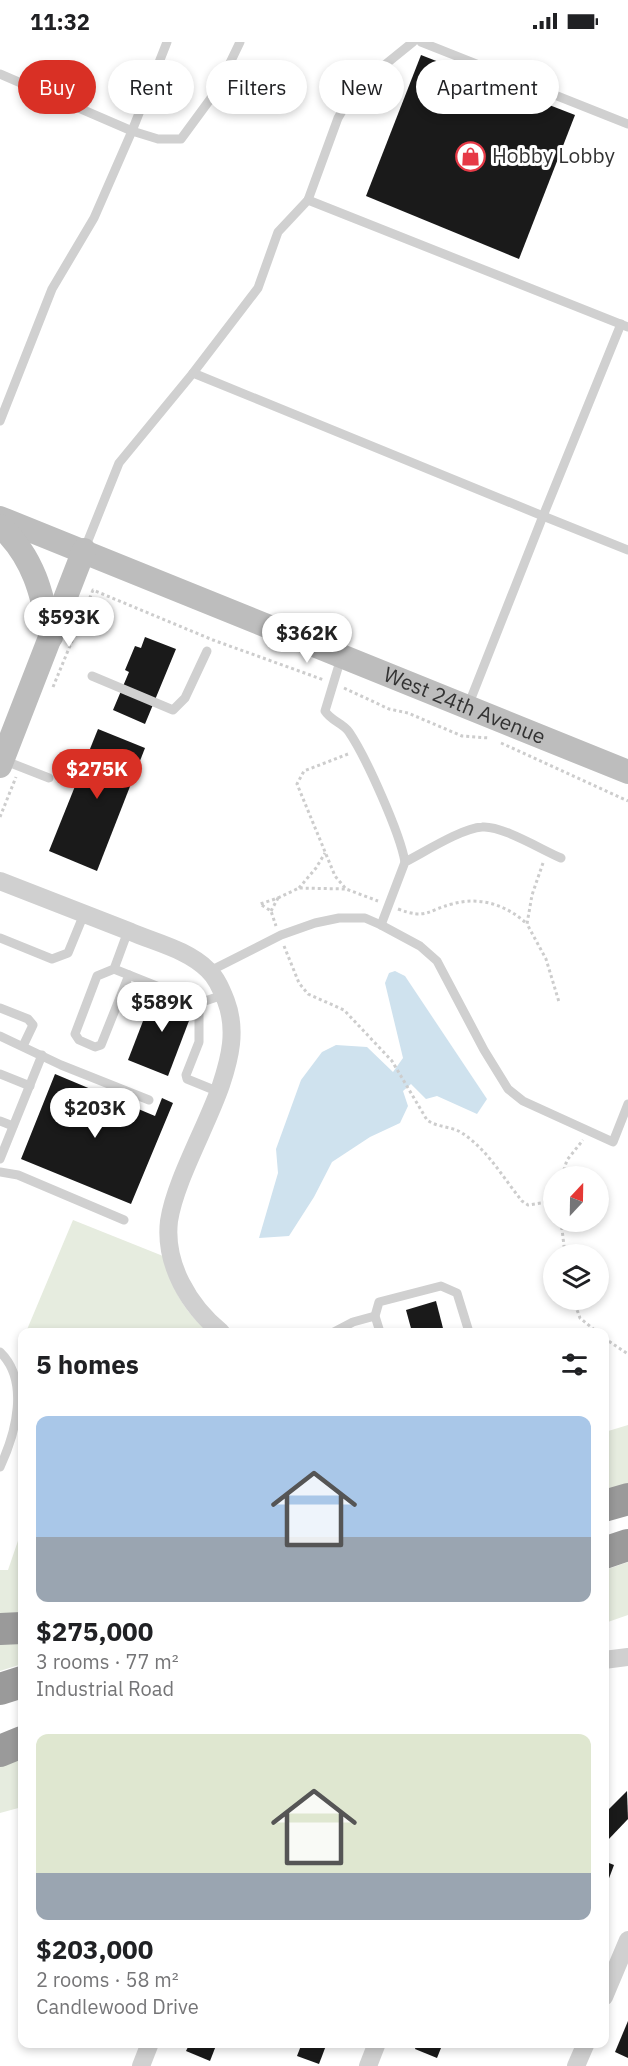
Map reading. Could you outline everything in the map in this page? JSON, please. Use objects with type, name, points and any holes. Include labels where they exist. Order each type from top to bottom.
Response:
[{"type":"highway","points":[[609,1505],[628,1499]]},
{"type":"highway","points":[[609,1551],[628,1545]]},
{"type":"highway","points":[[0,1629],[18,1628]]},
{"type":"highway","points":[[0,1689],[18,1683]]},
{"type":"highway","points":[[0,1733],[18,1728]]},
{"type":"highway","points":[[0,1751],[18,1744]]},
{"type":"street","name":"West 24th Avenue","points":[[0,518],[84,550],[628,772]]},
{"type":"street","points":[[0,526],[15,540],[32,567],[42,594],[51,637]]},
{"type":"street","points":[[6,758],[84,550]]},
{"type":"street","points":[[0,883],[178,951],[210,971],[223,995],[233,1037],[219,1092],[169,1221],[170,1249],[186,1293],[202,1317],[215,1328]]},
{"type":"street","points":[[609,1659],[628,1656]]},
{"type":"street","points":[[609,1985],[628,1940]]},
{"type":"street","points":[[141,2066],[148,2048]]},
{"type":"street","points":[[368,2066],[375,2048]]},
{"type":"street","points":[[576,2066],[584,2048]]},
{"type":"lane","points":[[0,421],[52,289],[94,218],[167,42]]},
{"type":"lane","points":[[0,74],[132,131],[158,139],[181,139],[217,90],[240,42]]},
{"type":"lane","points":[[84,550],[119,463],[193,373],[258,288],[278,232],[308,200],[338,118],[355,89],[413,42]]},
{"type":"lane","points":[[421,42],[628,124]]},
{"type":"lane","points":[[308,200],[625,326],[543,516],[467,708]]},
{"type":"lane","points":[[193,373],[628,550]]},
{"type":"lane","points":[[92,676],[173,710],[185,698],[207,651]]},
{"type":"lane","points":[[342,656],[325,711],[330,719],[347,729],[360,750],[405,862]]},
{"type":"lane","points":[[6,758],[49,778]]},
{"type":"lane","points":[[381,925],[405,862],[447,840],[482,827],[497,829],[561,858]]},
{"type":"lane","points":[[0,938],[52,959],[68,953],[84,914]]},
{"type":"lane","points":[[210,971],[280,936],[315,923],[339,918],[365,918],[420,946],[437,961],[484,1050],[508,1089],[523,1101],[612,1142],[628,1104]]},
{"type":"lane","points":[[114,969],[128,931]]},
{"type":"lane","points":[[129,975],[101,1045],[95,1047],[79,1040],[75,1034],[97,976],[114,969],[129,975],[199,1003],[223,995]]},
{"type":"lane","points":[[199,1003],[199,1042],[186,1075],[187,1079],[219,1092]]},
{"type":"lane","points":[[0,1008],[28,1019],[33,1025],[23,1046]]},
{"type":"lane","points":[[0,1036],[149,1100]]},
{"type":"lane","points":[[0,1159],[42,1055]]},
{"type":"lane","points":[[0,1074],[30,1086]]},
{"type":"lane","points":[[0,1121],[13,1126]]},
{"type":"lane","points":[[0,1172],[18,1174],[124,1220]]},
{"type":"lane","points":[[379,1328],[375,1316],[379,1302],[441,1287],[457,1293],[468,1328]]},
{"type":"lane","points":[[342,1328],[375,1316]]},
{"type":"lane","points":[[0,1352],[9,1361],[18,1388],[12,1434],[0,1467]]},
{"type":"path","points":[[52,689],[93,590],[213,640],[333,683],[389,709],[408,713],[462,736],[490,738]]},
{"type":"path","points":[[500,743],[628,801]]},
{"type":"path","points":[[346,889],[335,876],[297,784],[304,771],[360,750]]},
{"type":"path","points":[[0,817],[6,758]]},
{"type":"path","points":[[325,852],[316,868],[299,888],[260,904],[271,911],[298,983],[308,994],[344,1010],[392,1061],[427,1120],[434,1125],[460,1131],[476,1144],[522,1201],[528,1204],[543,1202]]},
{"type":"path","points":[[527,924],[532,895],[546,852]]},
{"type":"path","points":[[299,888],[346,889],[408,913],[431,914],[451,904],[473,901],[495,904],[514,912],[527,924],[546,959],[559,1002]]},
{"type":"path","points":[[271,911],[278,898]]},
{"type":"path","points":[[565,1166],[590,1132]]},
{"type":"path","points":[[577,1310],[580,1318],[592,1328]]},
{"type":"path","points":[[609,1341],[628,1354]]},
{"type":"shaded area","points":[[73,1220],[163,1256],[170,1278],[185,1307],[204,1328],[28,1328]]},
{"type":"shaded area","points":[[628,1425],[628,1483],[609,1489],[609,1431]]},
{"type":"shaded area","points":[[18,1541],[18,1617],[0,1618],[0,1570],[8,1570]]},
{"type":"shaded area","points":[[628,1562],[628,1615],[609,1622],[609,1569]]},
{"type":"shaded area","points":[[18,1636],[18,1665],[0,1671],[0,1637]]},
{"type":"shaded area","points":[[18,1755],[18,1808],[0,1813],[0,1762]]},
{"type":"water","points":[[395,971],[405,976],[487,1099],[477,1114],[437,1096],[426,1099],[411,1084],[403,1091],[408,1106],[400,1123],[370,1137],[332,1162],[314,1197],[289,1236],[259,1238],[278,1173],[276,1149],[301,1080],[322,1052],[336,1045],[367,1047],[393,1072],[403,1058],[385,983],[389,973]]},
{"type":"building","name":"Hobby Lobby","points":[[421,55],[434,60],[419,60]]},
{"type":"building","name":"Hobby Lobby","points":[[416,68],[416,114],[559,114],[559,109],[575,115],[519,259],[366,196],[398,114],[404,114],[404,99]]},
{"type":"building","points":[[145,637],[176,649],[145,724],[113,710],[129,672],[125,670],[135,646],[141,648]]},
{"type":"building","points":[[98,729],[145,748],[97,871],[49,851]]},
{"type":"building","points":[[155,990],[195,1005],[168,1076],[128,1060]]},
{"type":"building","points":[[55,1074],[155,1116],[162,1098],[173,1103],[131,1204],[21,1159]]},
{"type":"building","points":[[436,1301],[443,1328],[411,1328],[406,1310]]},
{"type":"building","points":[[627,1791],[628,1819],[609,1839],[609,1809]]},
{"type":"building","points":[[609,1863],[614,1865],[609,1878]]},
{"type":"building","points":[[628,2021],[628,2058],[615,2052]]},
{"type":"building","points":[[188,2048],[215,2048],[210,2061],[186,2051]]},
{"type":"building","points":[[300,2048],[325,2048],[319,2064],[297,2056]]},
{"type":"building","points":[[415,2048],[441,2048],[437,2058]]},
{"type":"place","name":"Hobby Lobby","points":[[471,156]]}]
